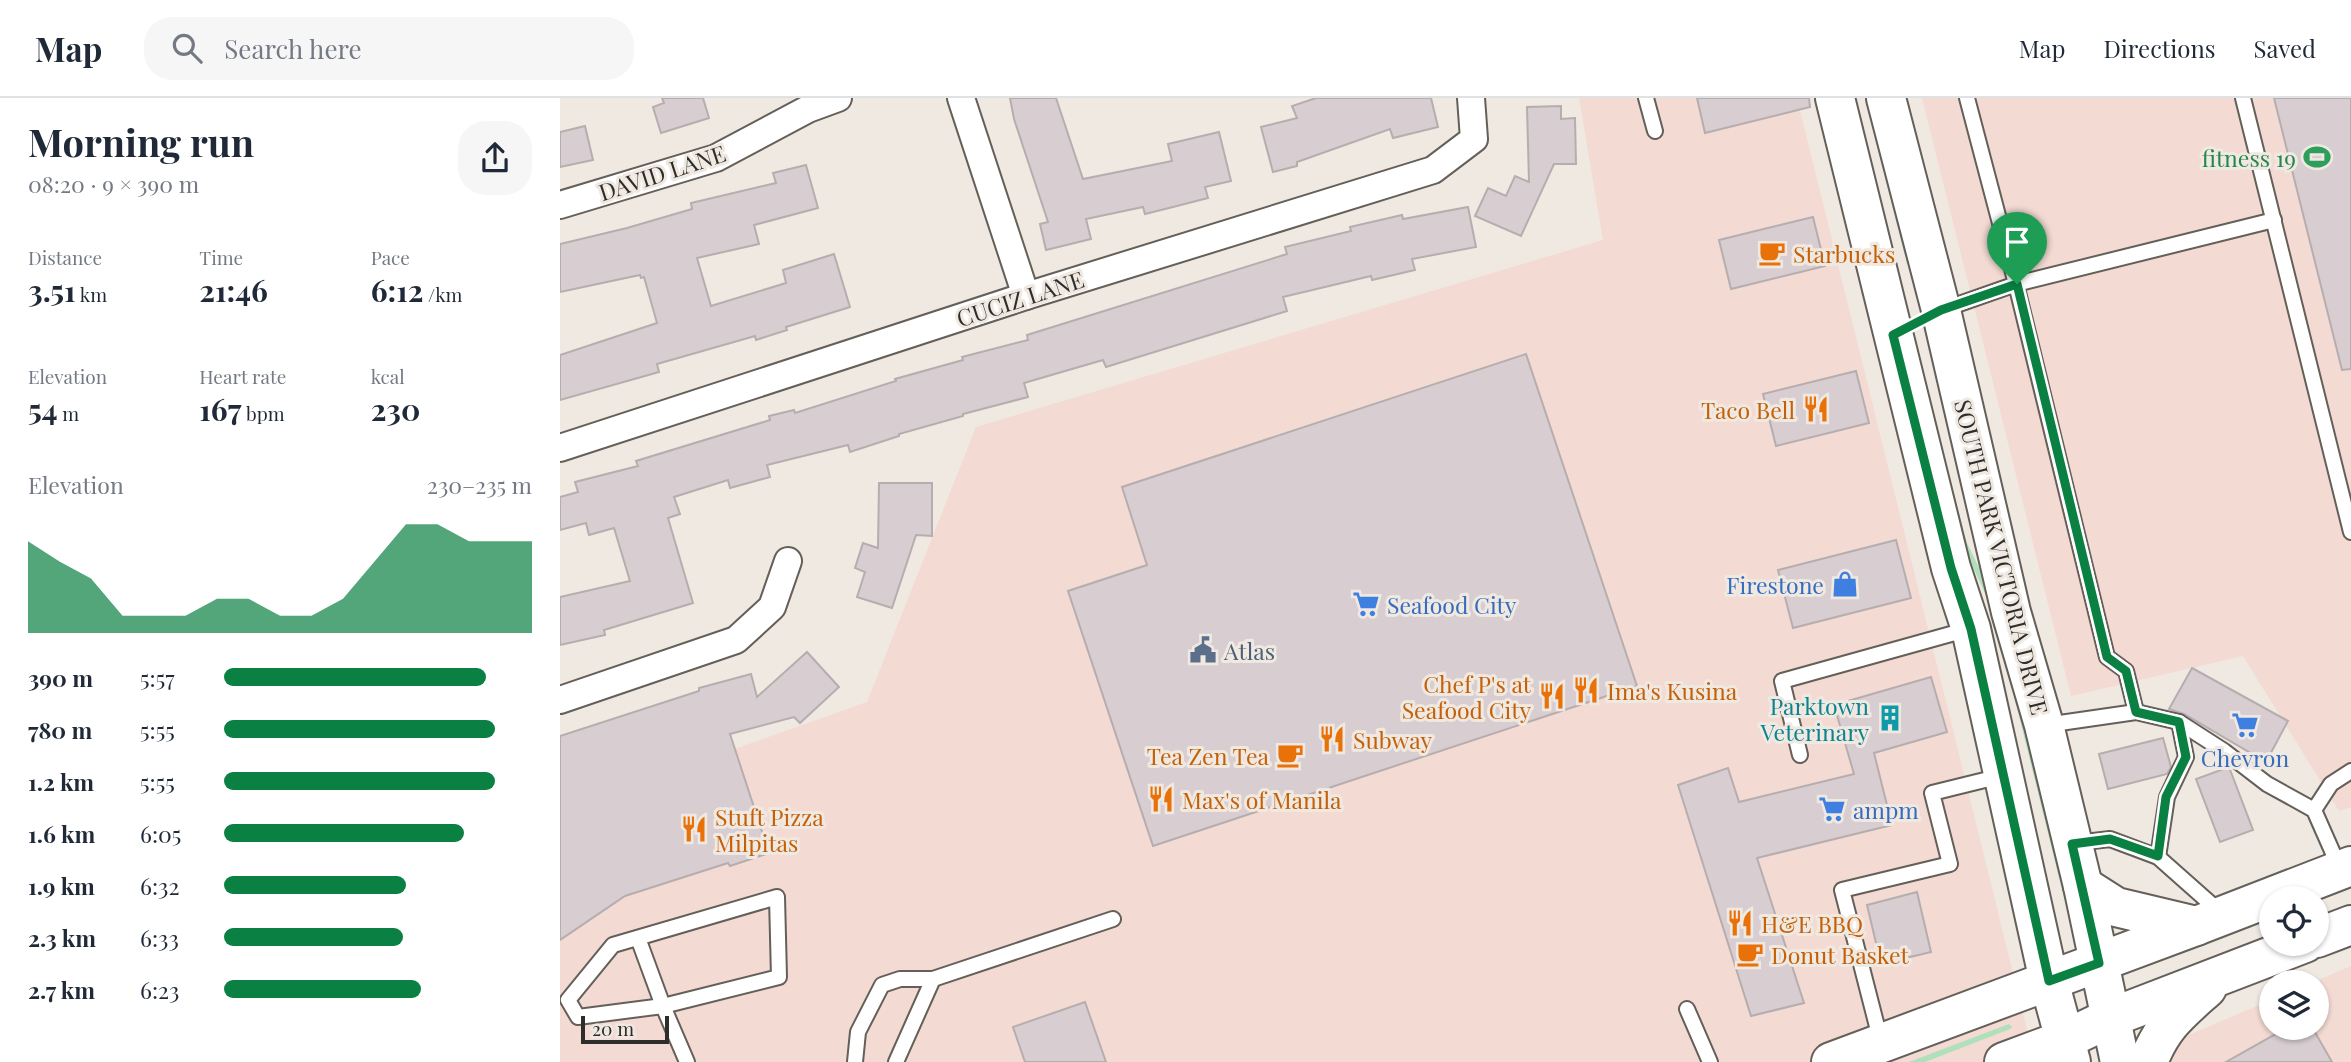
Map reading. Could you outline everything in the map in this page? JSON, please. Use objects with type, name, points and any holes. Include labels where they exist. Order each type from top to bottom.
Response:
[{"type":"main road","name":"SOUTH PARK VICTORIA DRIVE","points":[[1835,98],[1951,568],[1971,629],[2049,981],[2069,1050]]},
{"type":"main road","name":"SOUTH PARK VICTORIA DRIVE","points":[[1886,98],[1941,310],[2011,612],[2044,725],[2083,886],[2120,1062]]},
{"type":"main road","points":[[1893,335],[1941,310]]},
{"type":"main road","points":[[1831,1062],[2346,868]]},
{"type":"main road","points":[[2083,886],[2116,907],[2209,921]]},
{"type":"main road","points":[[2329,934],[2351,925]]},
{"type":"main road","points":[[2004,1062],[2069,1050],[2110,1018],[2272,956]]},
{"type":"main road","points":[[2148,1062],[2158,1037],[2178,1014],[2221,976]]},
{"type":"street","name":"DAVID LANE","points":[[560,205],[716,158],[808,109],[838,98]]},
{"type":"street","points":[[961,98],[1026,296]]},
{"type":"street","name":"CUCIZ LANE","points":[[560,447],[1026,296],[1433,170],[1474,139],[1471,98]]},
{"type":"street","points":[[560,700],[736,640],[772,607],[788,561]]},
{"type":"lane","points":[[1646,98],[1655,131]]},
{"type":"lane","points":[[1967,98],[2017,284],[2107,657],[2126,671],[2136,712]]},
{"type":"lane","points":[[2243,98],[2351,532]]},
{"type":"lane","points":[[1941,310],[2017,284],[2274,220]]},
{"type":"lane","points":[[1800,755],[1783,681],[1971,629]]},
{"type":"lane","points":[[2044,725],[2136,712],[2179,722],[2224,751],[2267,784],[2314,810],[2346,868]]},
{"type":"lane","points":[[2158,856],[2166,797],[2186,757],[2179,722]]},
{"type":"lane","points":[[2314,810],[2330,784],[2351,771]]},
{"type":"lane","points":[[1881,1043],[1842,890],[1950,864],[1932,793],[2004,776]]},
{"type":"lane","points":[[2072,844],[2110,839],[2158,856],[2209,921]]},
{"type":"lane","points":[[777,897],[779,977],[663,1006],[578,1017],[568,1000],[613,945],[777,897]]},
{"type":"lane","points":[[855,1062],[858,1032],[882,985],[900,979],[933,979],[1112,919]]},
{"type":"lane","points":[[638,938],[687,1062]]},
{"type":"lane","points":[[896,1062],[933,979]]},
{"type":"lane","points":[[1687,1009],[1710,1062]]},
{"type":"shaded area","points":[[1579,98],[1797,98],[2035,1062],[560,1062],[560,811],[867,702],[976,427],[1603,240]]},
{"type":"shaded area","points":[[1922,98],[2351,98],[2351,807],[2339,811],[2243,656],[2071,696]]},
{"type":"shaded area","points":[[2351,966],[2351,1062],[2125,1062],[2259,1005],[2259,1040],[2329,1040],[2329,976]]},
{"type":"green space","points":[[1865,98],[1870,98],[1909,267],[1907,264]]},
{"type":"green space","points":[[1917,354],[1967,543],[2002,621],[2069,911],[1993,611],[1966,552]]},
{"type":"green space","points":[[2009,1024],[2012,1027],[2010,1029],[1925,1062],[1909,1062]]},
{"type":"building","points":[[662,98],[703,98],[709,118],[661,133],[653,107],[664,103]]},
{"type":"building","points":[[1010,98],[1056,98],[1083,179],[1172,161],[1168,144],[1219,132],[1231,181],[1205,187],[1208,198],[1145,214],[1143,207],[1086,219],[1091,239],[1046,250],[1040,224],[1048,222],[1014,119]]},
{"type":"building","points":[[1316,98],[1431,98],[1438,127],[1393,138],[1390,129],[1297,162],[1297,166],[1273,172],[1261,127],[1297,118],[1292,106]]},
{"type":"building","points":[[1697,98],[1809,98],[1810,107],[1705,133]]},
{"type":"building","points":[[2274,98],[2351,98],[2351,369],[2342,370]]},
{"type":"building","points":[[1561,106],[1561,119],[1575,118],[1576,164],[1554,164],[1521,236],[1475,216],[1488,188],[1506,196],[1515,176],[1529,182],[1527,107]]},
{"type":"building","points":[[585,126],[593,160],[560,167],[560,132]]},
{"type":"building","points":[[806,165],[818,208],[754,225],[759,244],[697,258],[711,306],[786,283],[783,270],[834,254],[850,307],[786,327],[787,330],[756,340],[755,336],[657,364],[659,372],[560,400],[560,355],[657,323],[644,277],[641,278],[640,275],[560,292],[560,244],[692,209],[691,203],[776,183],[773,173]]},
{"type":"building","points":[[1468,207],[1476,247],[1412,259],[1415,270],[1372,280],[1371,276],[1283,297],[1287,311],[1106,367],[1103,360],[1024,383],[1028,397],[963,414],[850,452],[848,445],[767,465],[770,477],[730,488],[728,480],[674,497],[680,514],[668,518],[693,603],[604,630],[605,635],[560,645],[560,597],[630,581],[614,528],[589,535],[586,523],[560,530],[560,497],[578,492],[575,482],[638,466],[636,461],[770,420],[769,416],[794,410],[795,413],[896,381],[895,379],[963,360],[962,357],[1028,340],[1027,335],[1287,254],[1285,247],[1351,231],[1350,227],[1402,215],[1403,219]]},
{"type":"building","name":"Starbucks","points":[[1813,217],[1825,266],[1731,289],[1719,240]]},
{"type":"building","points":[[1526,354],[1637,686],[1153,846],[1068,591],[1147,565],[1122,487]]},
{"type":"building","name":"Taco Bell","points":[[1856,371],[1869,423],[1776,446],[1763,394]]},
{"type":"building","points":[[879,483],[932,483],[932,536],[916,535],[892,608],[857,597],[865,572],[855,568],[863,543],[878,548]]},
{"type":"building","name":"Firestone","points":[[1896,540],[1911,598],[1793,628],[1778,570]]},
{"type":"building","points":[[807,652],[839,687],[800,723],[794,717],[730,734],[769,853],[730,866],[728,863],[625,896],[560,940],[560,736],[699,691],[699,688],[751,674],[757,697]]},
{"type":"building","points":[[2192,668],[2288,721],[2266,762],[2184,714],[2169,709]]},
{"type":"building","points":[[1931,677],[1947,732],[1874,753],[1892,825],[1757,858],[1804,1003],[1751,1016],[1678,785],[1728,768],[1739,802],[1854,774],[1834,705]]},
{"type":"building","points":[[2163,738],[2171,767],[2167,774],[2108,789],[2099,754]]},
{"type":"building","points":[[2229,767],[2253,830],[2220,842],[2196,779]]},
{"type":"building","points":[[1917,892],[1931,952],[1881,964],[1867,905]]},
{"type":"building","points":[[1085,1002],[1106,1062],[1025,1062],[1013,1027]]},
{"type":"building","points":[[2265,1040],[2319,1040],[2332,1062],[2226,1062]]},
{"type":"place","name":"fitness 19","points":[[2317,157]]},
{"type":"place","name":"Starbucks","points":[[1772,253]]},
{"type":"place","name":"Taco Bell","points":[[1816,409]]},
{"type":"place","name":"Firestone","points":[[1845,584]]},
{"type":"place","name":"Seafood City","points":[[1366,604]]},
{"type":"place","name":"Atlas","points":[[1203,650]]},
{"type":"place","name":"Ima's Kusina","points":[[1586,690]]},
{"type":"place","name":"Chef P's at Seafood City","points":[[1552,696]]},
{"type":"place","name":"Parktown Veterinary","points":[[1890,718]]},
{"type":"place","name":"Chevron","points":[[2245,725]]},
{"type":"place","name":"Subway","points":[[1332,739]]},
{"type":"place","name":"Tea Zen Tea","points":[[1290,755]]},
{"type":"place","name":"Max's of Manila","points":[[1161,799]]},
{"type":"place","name":"ampm","points":[[1832,809]]},
{"type":"place","name":"Stuft Pizza Milpitas","points":[[694,829]]},
{"type":"place","name":"H&E BBQ","points":[[1740,923]]},
{"type":"place","name":"Donut Basket","points":[[1750,954]]},
{"type":"route","points":[[2017,284],[2107,657],[2126,671],[2136,712],[2179,722],[2186,757],[2166,797],[2158,856],[2110,839],[2072,844],[2099,963],[2049,981],[1971,629],[1951,568],[1893,335],[1941,310],[2017,284]]}]
